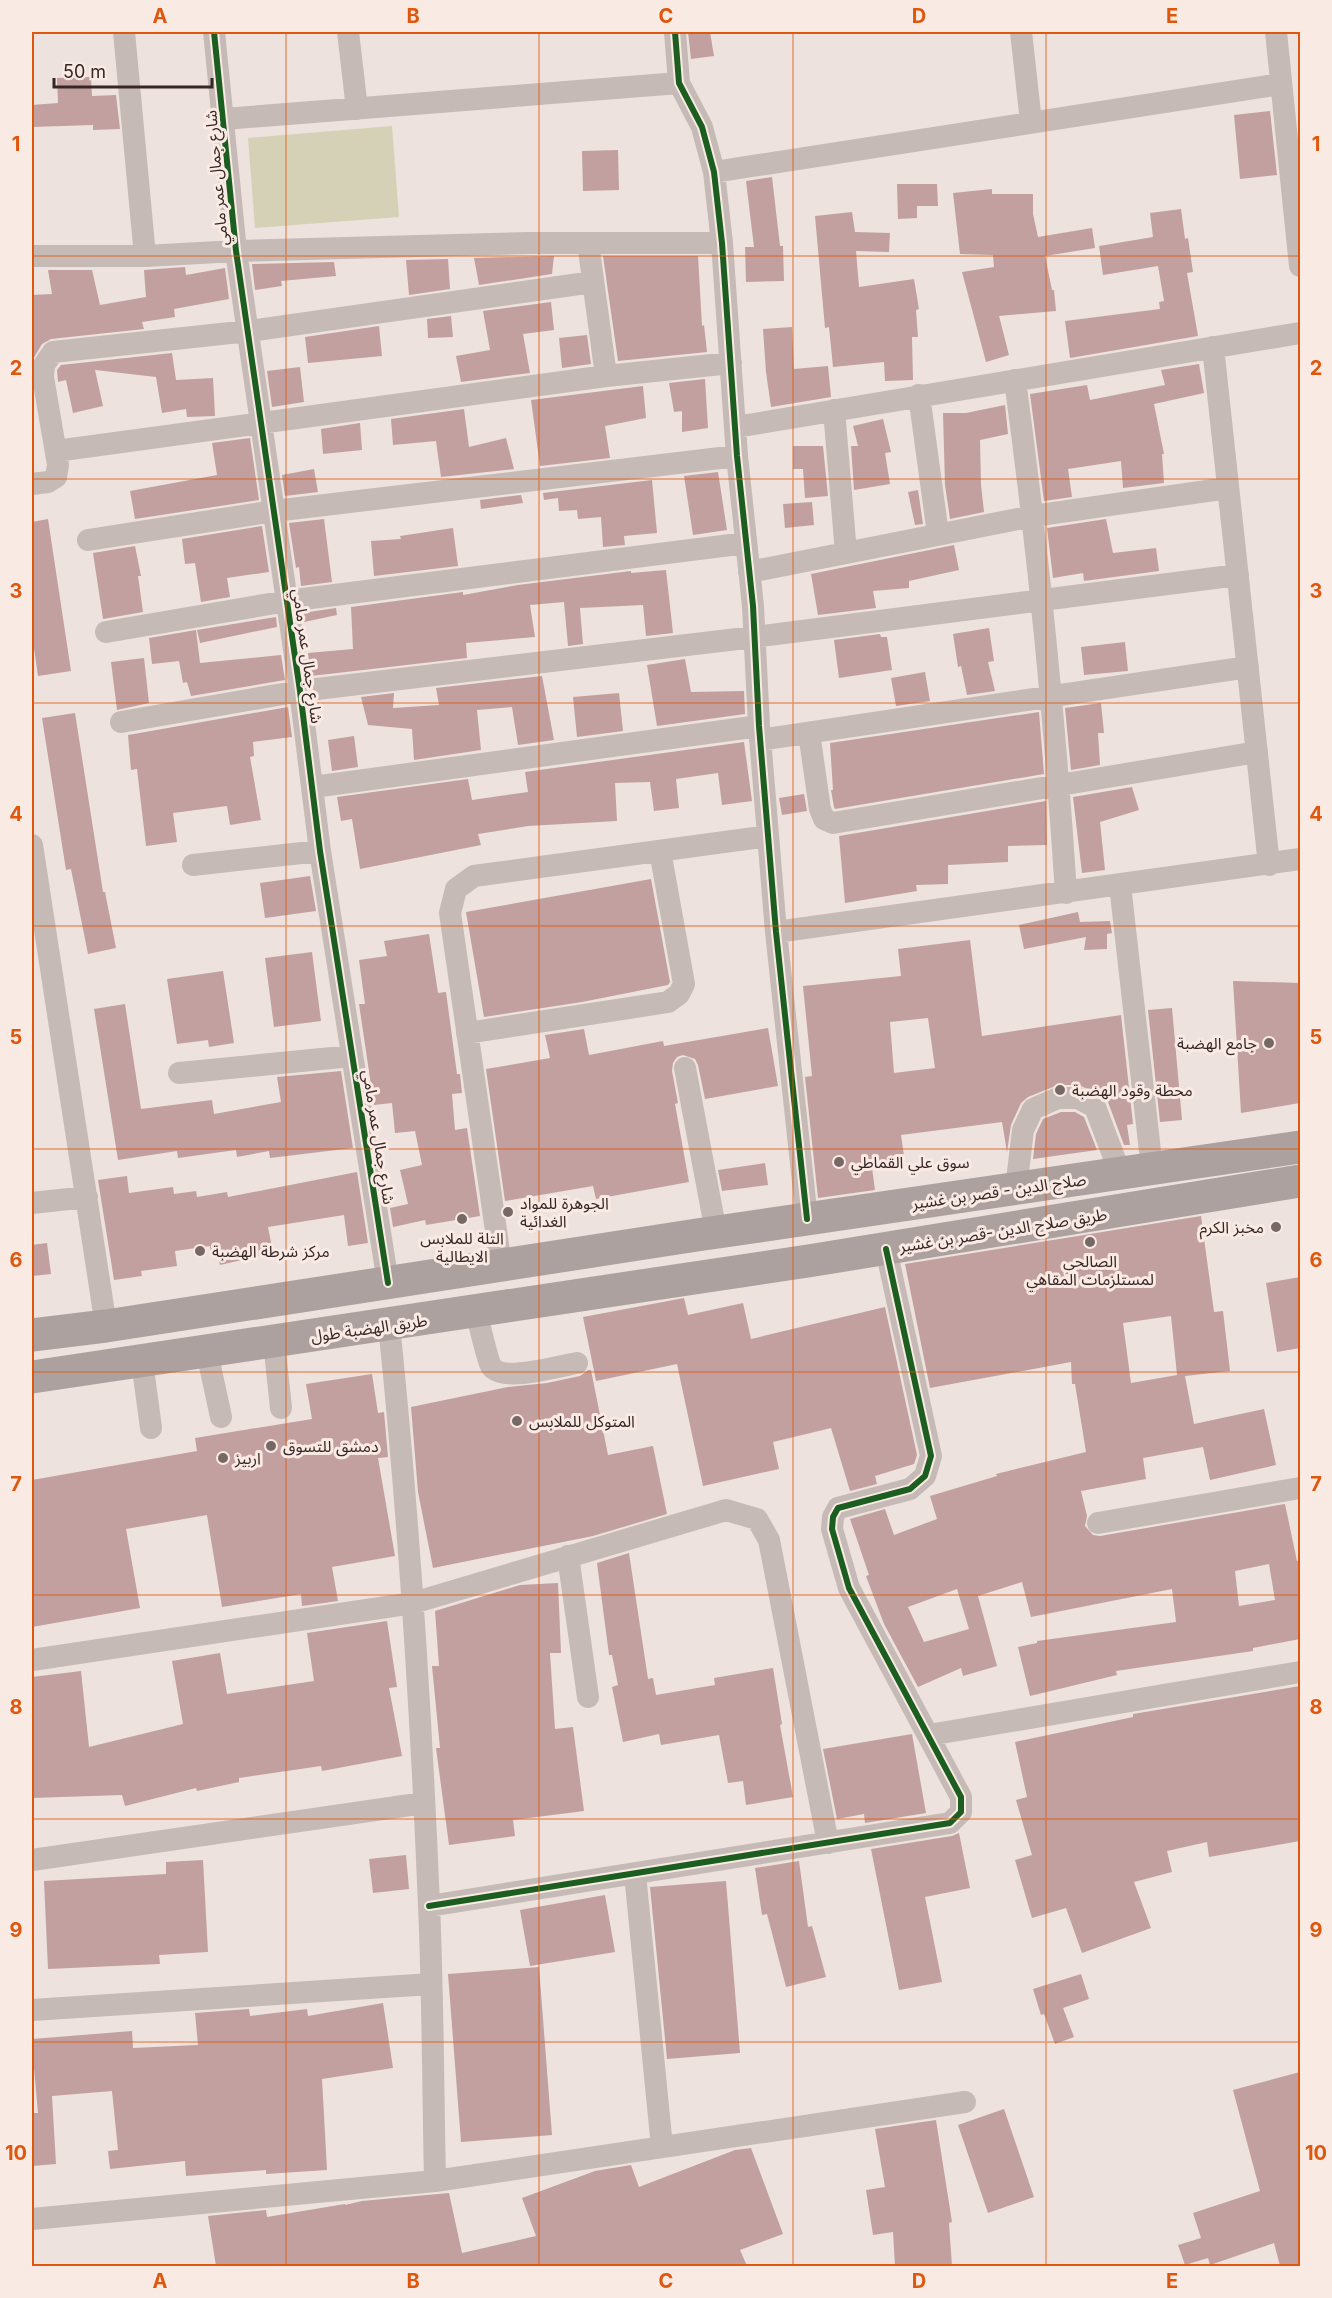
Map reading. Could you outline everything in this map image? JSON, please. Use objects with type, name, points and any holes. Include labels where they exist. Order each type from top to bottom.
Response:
[{"type":"highway","name":"صلاح الدين - قصر بن غشير","points":[[707,1233],[1300,1147]]},
{"type":"highway","name":"طريق صلاح الدين -قصر بن غشير","points":[[706,1277],[1300,1181]]},
{"type":"highway","points":[[32,1335],[106,1326],[707,1233]]},
{"type":"highway","name":"طريق الهضبة طول","points":[[32,1377],[706,1277]]},
{"type":"street","points":[[124,32],[145,256]]},
{"type":"street","name":"شارع جمال عمر مامي","points":[[214,32],[236,251],[300,691],[320,851],[388,1283]]},
{"type":"street","points":[[348,32],[357,109]]},
{"type":"street","points":[[675,32],[679,83],[702,127],[714,172],[722,243],[776,932],[807,1219]]},
{"type":"street","points":[[1021,32],[1031,122]]},
{"type":"street","points":[[1275,32],[1300,266]]},
{"type":"street","points":[[224,119],[679,83]]},
{"type":"street","points":[[714,172],[1281,84]]},
{"type":"street","points":[[32,256],[145,256],[236,251],[529,243],[722,243]]},
{"type":"street","points":[[588,243],[606,376]]},
{"type":"street","points":[[32,484],[48,482],[56,477],[58,465],[43,377],[44,365],[53,352],[249,331],[593,282]]},
{"type":"street","points":[[736,428],[919,395],[1300,333]]},
{"type":"street","points":[[1213,347],[1269,865]]},
{"type":"street","points":[[56,451],[606,376],[731,363]]},
{"type":"street","points":[[1015,380],[1043,600],[1066,893]]},
{"type":"street","points":[[919,395],[938,534]]},
{"type":"street","points":[[834,410],[846,553]]},
{"type":"street","points":[[88,540],[274,511],[738,456]]},
{"type":"street","points":[[749,572],[1033,516],[1228,488]]},
{"type":"street","points":[[106,632],[286,601],[746,543]]},
{"type":"street","points":[[121,722],[300,691],[754,637],[1238,575]]},
{"type":"street","points":[[313,787],[759,733],[809,733],[1248,667]]},
{"type":"street","points":[[809,733],[820,809],[824,819],[832,824],[1257,752]]},
{"type":"street","points":[[501,1265],[450,913],[456,889],[474,876],[768,836]]},
{"type":"street","points":[[32,845],[106,1326]]},
{"type":"street","points":[[193,865],[320,851]]},
{"type":"street","points":[[467,1033],[668,1002],[680,994],[684,984],[660,851]]},
{"type":"street","points":[[776,932],[1300,859]]},
{"type":"street","points":[[1120,885],[1136,1171]]},
{"type":"street","points":[[179,1073],[352,1056]]},
{"type":"street","points":[[686,1068],[707,1233]]},
{"type":"street","points":[[1016,1188],[1023,1130],[1033,1109],[1058,1098],[1078,1098],[1095,1107],[1136,1171]]},
{"type":"street","points":[[32,1203],[87,1197]]},
{"type":"street","points":[[429,1906],[951,1823],[961,1812],[961,1797],[849,1588],[832,1529],[833,1517],[838,1508],[910,1489],[925,1476],[931,1456],[886,1249]]},
{"type":"street","points":[[476,1312],[491,1366],[501,1374],[519,1374],[577,1363]]},
{"type":"street","points":[[388,1325],[404,1470],[424,1803],[429,1906],[435,2181]]},
{"type":"street","points":[[274,1342],[282,1408]]},
{"type":"street","points":[[207,1352],[220,1417]]},
{"type":"street","points":[[142,1361],[151,1428]]},
{"type":"street","points":[[1098,1523],[1300,1488]]},
{"type":"street","points":[[32,1660],[413,1603],[726,1510],[757,1519],[769,1540],[828,1843]]},
{"type":"street","points":[[568,1556],[588,1696]]},
{"type":"street","points":[[929,1735],[1300,1672]]},
{"type":"street","points":[[32,1860],[424,1803]]},
{"type":"street","points":[[635,1874],[662,2147]]},
{"type":"street","points":[[32,2010],[431,1984]]},
{"type":"street","points":[[32,2219],[435,2181],[965,2102]]},
{"type":"shaded area","points":[[392,126],[399,217],[255,228],[248,138]]},
{"type":"building","points":[[688,32],[710,32],[714,56],[691,59]]},
{"type":"building","points":[[91,77],[92,96],[116,95],[120,129],[93,130],[93,125],[32,127],[32,105],[58,103],[57,78]]},
{"type":"building","points":[[1270,111],[1277,175],[1240,179],[1234,115]]},
{"type":"building","points":[[618,150],[619,190],[583,191],[582,151]]},
{"type":"building","points":[[772,177],[780,246],[783,246],[784,281],[746,282],[745,247],[754,247],[746,181]]},
{"type":"building","points":[[897,184],[937,184],[938,206],[917,206],[917,218],[898,219]]},
{"type":"building","points":[[992,189],[992,194],[1033,194],[1033,214],[1038,237],[1092,228],[1095,248],[1045,256],[1052,290],[1054,290],[1056,311],[999,316],[1009,355],[986,362],[962,272],[994,267],[993,255],[960,254],[953,193]]},
{"type":"building","points":[[1181,209],[1193,272],[1187,273],[1198,336],[1070,358],[1065,321],[1160,309],[1159,302],[1164,301],[1158,266],[1103,275],[1099,246],[1153,237],[1150,213]]},
{"type":"building","points":[[852,212],[855,232],[890,233],[889,252],[856,251],[859,287],[914,279],[919,309],[916,310],[918,337],[912,337],[913,380],[885,381],[884,362],[833,367],[829,327],[825,328],[815,216]]},
{"type":"building","points":[[554,256],[552,274],[479,285],[474,258]]},
{"type":"building","points":[[603,256],[698,256],[702,326],[704,325],[707,352],[618,361]]},
{"type":"building","points":[[448,259],[450,289],[409,295],[406,260]]},
{"type":"building","points":[[334,262],[336,276],[281,281],[282,286],[255,290],[252,264]]},
{"type":"building","points":[[185,267],[186,275],[225,268],[229,299],[174,309],[175,317],[142,322],[144,329],[51,339],[42,344],[32,361],[32,295],[52,294],[48,270],[92,270],[100,305],[146,297],[144,270]]},
{"type":"building","points":[[551,302],[554,330],[523,334],[530,373],[461,382],[456,356],[490,350],[483,311]]},
{"type":"building","points":[[451,316],[453,337],[428,338],[427,319]]},
{"type":"building","points":[[379,326],[382,356],[308,363],[305,337]]},
{"type":"building","points":[[792,327],[794,369],[828,366],[831,397],[771,407],[763,329]]},
{"type":"building","points":[[587,335],[591,364],[562,368],[559,338]]},
{"type":"building","points":[[172,353],[176,380],[213,378],[215,416],[187,417],[186,409],[162,413],[156,377],[95,370],[103,406],[73,413],[66,380],[58,382],[57,370],[61,365]]},
{"type":"building","points":[[1199,364],[1204,393],[1154,404],[1164,454],[1162,454],[1164,483],[1123,488],[1121,461],[1068,469],[1072,497],[1044,501],[1030,394],[1087,385],[1090,400],[1165,385],[1161,370]]},
{"type":"building","points":[[300,367],[304,402],[272,407],[267,371]]},
{"type":"building","points":[[705,379],[708,428],[682,432],[682,411],[674,412],[669,383]]},
{"type":"building","points":[[643,386],[646,418],[605,426],[610,458],[540,466],[531,400]]},
{"type":"building","points":[[1005,405],[1008,434],[980,440],[984,512],[950,519],[945,485],[943,413],[966,413]]},
{"type":"building","points":[[464,409],[469,447],[506,438],[514,469],[441,477],[436,441],[393,445],[391,419]]},
{"type":"building","points":[[883,419],[891,452],[885,453],[890,484],[854,490],[851,446],[858,446],[853,426]]},
{"type":"building","points":[[360,423],[362,450],[323,454],[321,429]]},
{"type":"building","points":[[250,438],[259,500],[135,519],[130,491],[217,475],[212,443]]},
{"type":"building","points":[[793,446],[823,446],[828,496],[805,498],[803,469],[793,469]]},
{"type":"building","points":[[314,469],[318,492],[285,496],[282,475]]},
{"type":"building","points":[[718,472],[727,530],[693,535],[684,476]]},
{"type":"building","points":[[652,480],[657,533],[624,536],[625,545],[603,547],[601,517],[578,519],[577,510],[559,511],[558,498],[544,500],[543,493]]},
{"type":"building","points":[[918,490],[923,524],[915,525],[908,492]]},
{"type":"building","points":[[521,495],[523,503],[481,509],[480,500]]},
{"type":"building","points":[[812,502],[814,525],[785,528],[783,504]]},
{"type":"building","points":[[48,519],[71,671],[38,676],[32,634],[32,522]]},
{"type":"building","points":[[324,519],[332,582],[301,586],[289,523]]},
{"type":"building","points":[[1106,519],[1113,553],[1156,548],[1159,571],[1084,581],[1083,573],[1053,578],[1047,528]]},
{"type":"building","points":[[262,526],[269,572],[227,578],[230,597],[201,602],[195,563],[185,564],[182,539]]},
{"type":"building","points":[[453,528],[458,566],[374,576],[371,541],[401,539],[400,536]]},
{"type":"building","points":[[954,545],[959,570],[909,581],[909,588],[873,591],[876,608],[818,615],[811,574]]},
{"type":"building","points":[[135,546],[141,576],[138,576],[143,612],[103,619],[93,553]]},
{"type":"building","points":[[666,570],[673,633],[646,636],[643,605],[580,608],[583,644],[568,646],[564,602],[530,605],[535,637],[466,643],[467,658],[311,676],[308,653],[353,649],[351,607],[463,592],[463,595],[518,585],[631,571],[631,573]]},
{"type":"building","points":[[336,608],[337,615],[304,622],[302,613]]},
{"type":"building","points":[[276,617],[277,627],[200,643],[197,630]]},
{"type":"building","points":[[989,628],[994,661],[988,662],[995,691],[967,695],[961,666],[958,667],[953,634]]},
{"type":"building","points":[[196,630],[200,663],[281,655],[285,680],[191,696],[187,682],[183,683],[179,661],[152,664],[149,638]]},
{"type":"building","points":[[880,634],[881,637],[887,637],[892,670],[839,678],[834,640]]},
{"type":"building","points":[[1125,642],[1128,671],[1084,675],[1081,647]]},
{"type":"building","points":[[144,658],[149,703],[117,710],[111,662]]},
{"type":"building","points":[[685,659],[691,692],[744,691],[745,714],[657,726],[647,665]]},
{"type":"building","points":[[925,672],[930,701],[896,706],[891,678]]},
{"type":"building","points":[[542,676],[554,740],[518,745],[512,707],[477,710],[481,750],[414,760],[412,729],[368,725],[361,697],[394,693],[393,708],[439,705],[436,688]]},
{"type":"building","points":[[619,693],[623,731],[577,737],[573,697]]},
{"type":"building","points":[[1101,703],[1104,733],[1098,733],[1100,765],[1071,770],[1065,708]]},
{"type":"building","points":[[288,707],[292,737],[253,742],[254,756],[250,757],[261,820],[230,825],[227,806],[173,813],[177,842],[146,846],[137,769],[131,770],[128,735]]},
{"type":"building","points":[[1039,712],[1044,774],[835,809],[834,807],[831,790],[833,790],[830,743]]},
{"type":"building","points":[[75,713],[103,892],[105,892],[116,948],[88,954],[71,869],[66,870],[42,718]]},
{"type":"building","points":[[354,736],[358,767],[332,771],[328,740]]},
{"type":"building","points":[[744,742],[752,801],[722,805],[718,773],[676,779],[679,808],[654,811],[650,782],[615,783],[617,821],[528,826],[478,834],[481,845],[360,869],[352,819],[341,821],[337,797],[468,779],[472,800],[528,792],[525,772]]},
{"type":"building","points":[[1132,787],[1139,810],[1100,822],[1105,870],[1082,873],[1073,797]]},
{"type":"building","points":[[804,794],[807,811],[782,815],[779,798]]},
{"type":"building","points":[[1046,801],[1047,845],[1008,846],[1008,862],[948,865],[948,884],[916,885],[917,891],[845,903],[839,836]]},
{"type":"building","points":[[310,876],[316,911],[265,918],[260,883]]},
{"type":"building","points":[[651,879],[670,982],[668,985],[582,1002],[484,1017],[466,912]]},
{"type":"building","points":[[1078,912],[1080,922],[1110,921],[1112,933],[1107,934],[1107,949],[1084,950],[1086,937],[1024,949],[1019,925]]},
{"type":"building","points":[[429,934],[438,993],[446,992],[457,1074],[460,1074],[462,1093],[452,1094],[455,1130],[467,1128],[480,1216],[426,1225],[425,1220],[393,1227],[390,1208],[408,1204],[400,1170],[422,1165],[415,1131],[395,1133],[392,1103],[374,1105],[359,1004],[365,1004],[359,960],[387,956],[384,941]]},
{"type":"building","points":[[970,940],[982,1036],[1121,1015],[1133,1124],[1127,1125],[1130,1145],[1124,1145],[1108,1102],[1102,1096],[1079,1085],[1058,1085],[1028,1097],[1021,1103],[1011,1125],[1007,1152],[1002,1122],[901,1135],[905,1163],[872,1168],[875,1190],[818,1198],[805,1077],[812,1076],[803,986],[901,976],[898,949]],"holes":[[[928,1018],[935,1068],[894,1073],[890,1022]]]},
{"type":"building","points":[[312,952],[321,1021],[274,1027],[265,958]]},
{"type":"building","points":[[223,971],[234,1043],[209,1047],[208,1040],[177,1044],[167,979]]},
{"type":"building","name":"جامع الهضبة","points":[[1233,981],[1300,983],[1300,1103],[1241,1113]]},
{"type":"building","points":[[125,1004],[141,1109],[212,1100],[214,1114],[281,1102],[277,1077],[341,1071],[353,1148],[270,1158],[269,1151],[237,1157],[236,1150],[178,1158],[177,1151],[118,1160],[94,1009]]},
{"type":"building","points":[[1172,1008],[1182,1120],[1160,1122],[1148,1010]]},
{"type":"building","points":[[768,1028],[778,1086],[705,1099],[695,1059],[683,1055],[677,1057],[673,1063],[672,1071],[678,1103],[675,1104],[689,1182],[596,1199],[593,1186],[505,1201],[486,1069],[550,1058],[545,1035],[584,1029],[589,1055],[663,1041],[664,1046]]},
{"type":"building","points":[[1061,1112],[1075,1112],[1084,1117],[1097,1150],[1033,1159],[1036,1134],[1043,1119]]},
{"type":"building","points":[[765,1163],[768,1185],[722,1191],[718,1170]]},
{"type":"building","points":[[357,1172],[368,1243],[348,1246],[344,1215],[268,1227],[273,1253],[220,1265],[217,1251],[211,1253],[210,1246],[175,1251],[177,1266],[141,1271],[142,1276],[114,1280],[98,1180],[127,1176],[129,1193],[173,1187],[174,1194],[196,1191],[197,1197],[227,1192],[228,1197]]},
{"type":"building","points":[[1201,1216],[1214,1312],[1223,1311],[1230,1371],[1185,1376],[1194,1424],[1264,1409],[1276,1465],[1210,1480],[1203,1447],[1143,1458],[1146,1479],[1081,1491],[1087,1516],[1085,1526],[1093,1535],[1100,1536],[1285,1504],[1297,1561],[1300,1560],[1300,1639],[1253,1648],[1253,1651],[1116,1671],[1117,1675],[1030,1696],[1018,1647],[1037,1643],[1037,1641],[1176,1622],[1172,1589],[1031,1617],[1022,1582],[978,1596],[997,1666],[963,1676],[961,1668],[918,1687],[884,1624],[866,1576],[869,1575],[850,1519],[885,1509],[894,1535],[937,1519],[930,1496],[997,1476],[996,1474],[1086,1452],[1075,1384],[1072,1384],[1071,1362],[930,1388],[905,1264]],"holes":[[[1171,1316],[1177,1375],[1131,1383],[1123,1323]],[[1269,1564],[1275,1600],[1239,1606],[1235,1571]],[[957,1589],[969,1629],[924,1642],[908,1607]]]},
{"type":"building","points":[[47,1243],[51,1274],[32,1276],[32,1245]]},
{"type":"building","points":[[1300,1277],[1300,1348],[1277,1352],[1266,1283]]},
{"type":"building","points":[[684,1298],[688,1315],[743,1303],[751,1339],[885,1307],[917,1455],[914,1464],[875,1476],[877,1484],[850,1491],[831,1428],[773,1442],[779,1469],[703,1486],[677,1364],[596,1381],[583,1317]]},
{"type":"building","points":[[591,1370],[608,1455],[653,1446],[667,1514],[593,1536],[433,1568],[418,1492],[411,1407],[508,1387],[547,1383],[580,1376]]},
{"type":"building","points":[[372,1374],[378,1413],[384,1412],[388,1457],[378,1458],[395,1556],[332,1567],[338,1601],[302,1606],[301,1594],[222,1607],[207,1515],[126,1529],[140,1608],[32,1627],[32,1480],[197,1451],[195,1438],[312,1419],[306,1384]]},
{"type":"building","points":[[629,1553],[648,1679],[653,1678],[656,1695],[715,1685],[714,1678],[773,1668],[782,1724],[780,1725],[793,1797],[746,1805],[743,1781],[728,1783],[719,1735],[661,1745],[659,1734],[623,1742],[612,1687],[618,1685],[612,1655],[609,1655],[597,1563]]},
{"type":"building","points":[[558,1583],[561,1653],[550,1653],[555,1729],[573,1727],[584,1811],[513,1820],[515,1836],[449,1845],[436,1748],[440,1748],[432,1666],[439,1666],[435,1611],[520,1585]]},
{"type":"building","points":[[387,1621],[397,1687],[389,1688],[402,1756],[322,1771],[321,1766],[239,1778],[239,1782],[197,1791],[196,1788],[125,1806],[122,1795],[32,1798],[32,1677],[81,1671],[89,1747],[183,1724],[172,1661],[220,1653],[227,1694],[314,1681],[307,1633]]},
{"type":"building","points":[[1300,1686],[1300,1841],[1209,1857],[1207,1842],[1167,1851],[1172,1872],[1134,1882],[1151,1928],[1082,1953],[1066,1908],[1032,1918],[1015,1860],[1032,1855],[1016,1800],[1027,1797],[1015,1742],[1133,1717],[1133,1714]]},
{"type":"building","points":[[912,1734],[926,1813],[865,1823],[864,1814],[837,1819],[823,1749]]},
{"type":"building","points":[[959,1833],[970,1888],[925,1897],[942,1982],[899,1990],[871,1849]]},
{"type":"building","points":[[406,1855],[409,1889],[373,1893],[369,1859]]},
{"type":"building","points":[[203,1860],[208,1952],[159,1955],[160,1964],[48,1969],[44,1881],[166,1874],[166,1862]]},
{"type":"building","points":[[799,1861],[808,1927],[812,1926],[826,1977],[786,1987],[767,1914],[762,1915],[755,1868]]},
{"type":"building","points":[[726,1881],[740,2053],[667,2059],[650,1887]]},
{"type":"building","points":[[605,1895],[615,1952],[530,1966],[520,1910]]},
{"type":"building","points":[[539,1967],[552,2135],[461,2142],[448,1974]]},
{"type":"building","points":[[1081,1974],[1089,1999],[1063,2008],[1074,2037],[1055,2044],[1044,2014],[1041,2015],[1033,1989]]},
{"type":"building","points":[[383,2003],[393,2068],[322,2079],[327,2170],[266,2174],[266,2170],[186,2176],[185,2161],[110,2169],[108,2151],[118,2150],[112,2091],[52,2096],[56,2164],[32,2166],[32,2113],[38,2113],[34,2068],[32,2069],[32,2039],[132,2031],[133,2048],[198,2045],[195,2013],[249,2009],[250,2016],[307,2009],[308,2016]]},
{"type":"building","points":[[1300,2072],[1300,2266],[1280,2266],[1274,2243],[1210,2265],[1208,2258],[1185,2265],[1178,2245],[1201,2238],[1193,2213],[1260,2191],[1233,2090]]},
{"type":"building","points":[[1004,2109],[1034,2197],[988,2213],[958,2125]]},
{"type":"building","points":[[936,2120],[952,2222],[949,2223],[952,2266],[895,2266],[893,2232],[873,2235],[866,2190],[885,2187],[875,2129]]},
{"type":"building","points":[[751,2148],[783,2234],[740,2250],[747,2266],[216,2266],[208,2216],[266,2210],[267,2217],[362,2201],[449,2193],[462,2253],[536,2236],[522,2198],[595,2171],[631,2165],[639,2187],[735,2150]]},
{"type":"cycle path","points":[[214,32],[236,251],[300,691],[320,851],[388,1283]]},
{"type":"cycle path","points":[[675,32],[679,83],[702,127],[714,172],[722,243],[737,456],[753,606],[759,726],[776,932],[807,1219]]},
{"type":"cycle path","points":[[429,1906],[950,1823],[961,1812],[961,1797],[849,1588],[832,1529],[833,1517],[838,1508],[910,1489],[925,1476],[931,1456],[886,1249]]},
{"type":"place","name":"جامع الهضبة","points":[[1269,1043]]},
{"type":"place","name":"محطة وقود الهضبة","points":[[1060,1090]]},
{"type":"place","name":"سوق علي القماطي","points":[[839,1162]]},
{"type":"place","name":"الجوهرة للمواد الغدائية","points":[[508,1212]]},
{"type":"place","name":"التلة للملابس الايطالية","points":[[462,1219]]},
{"type":"place","name":"مخبز الكرم","points":[[1276,1227]]},
{"type":"place","name":"الصالحي لمستلزمات المقاهي","points":[[1090,1242]]},
{"type":"place","name":"مركز شرطة الهضبة","points":[[200,1251]]},
{"type":"place","name":"المتوكل للملابس","points":[[517,1421]]},
{"type":"place","name":"دمشق للتسوق","points":[[271,1446]]},
{"type":"place","name":"اربيز","points":[[223,1458]]}]
